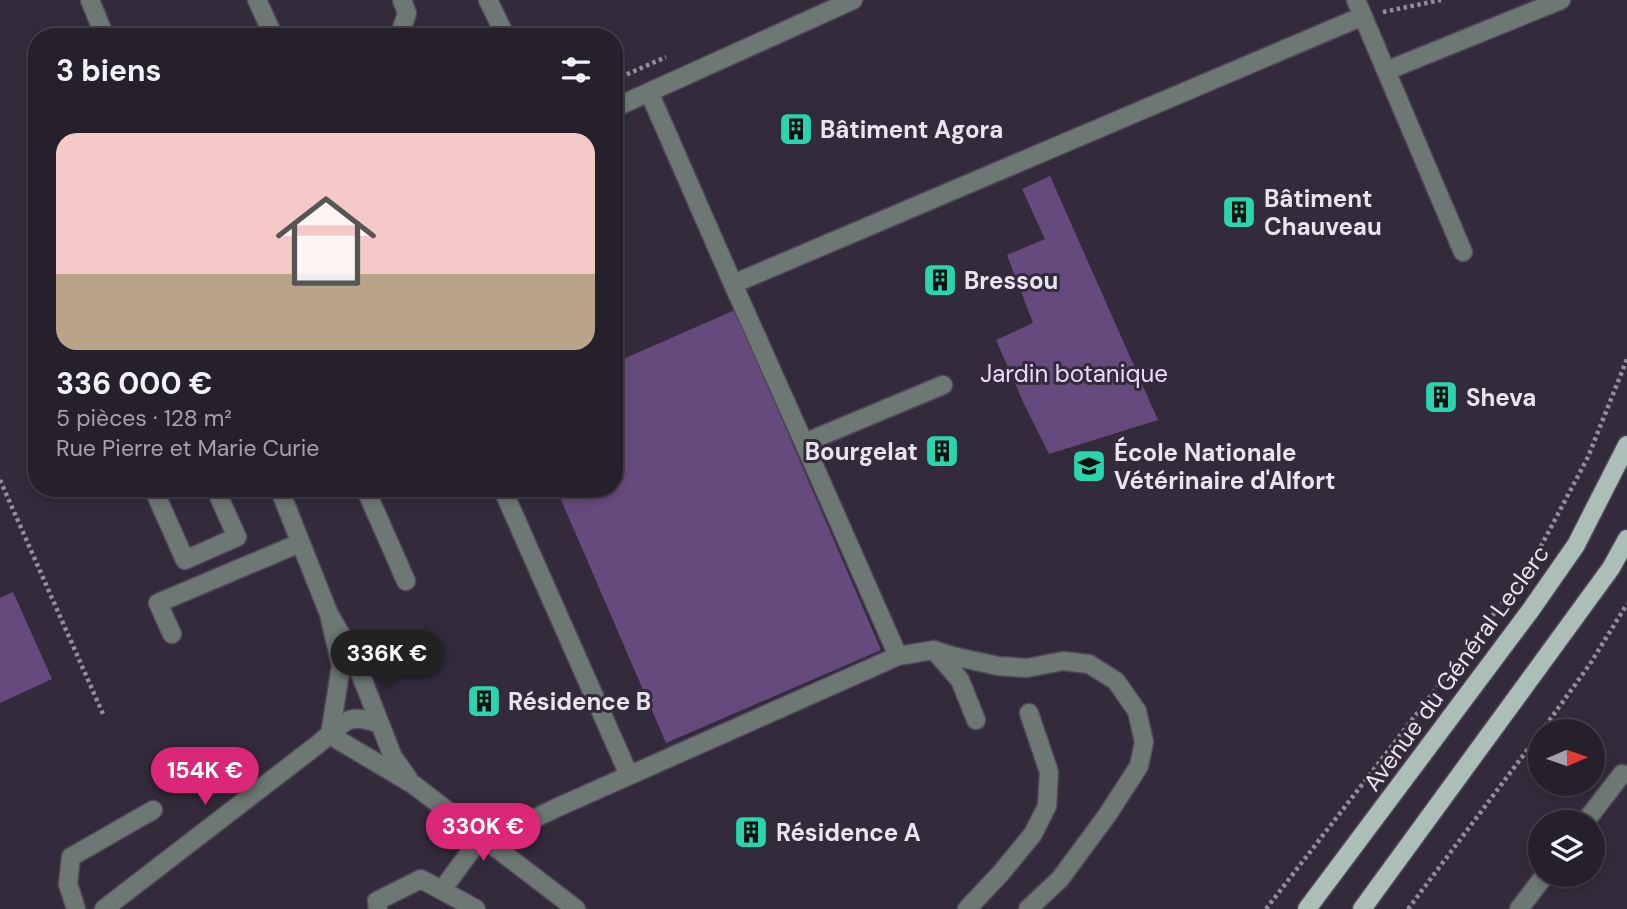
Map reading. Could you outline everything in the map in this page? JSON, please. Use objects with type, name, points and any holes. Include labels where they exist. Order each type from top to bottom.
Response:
[{"type":"main road","name":"Avenue du Général Leclerc","points":[[1307,909],[1530,611],[1576,545],[1627,445]]},
{"type":"main road","points":[[1362,909],[1611,568],[1625,545]]},
{"type":"street","points":[[90,0],[101,28]]},
{"type":"street","points":[[257,0],[270,28]]},
{"type":"street","points":[[402,0],[407,13],[402,28]]},
{"type":"street","points":[[488,0],[502,28]]},
{"type":"street","points":[[623,104],[853,0]]},
{"type":"street","points":[[1386,71],[1561,0]]},
{"type":"street","points":[[733,284],[1359,8],[1463,252]]},
{"type":"street","points":[[649,92],[898,656]]},
{"type":"street","points":[[804,443],[943,385]]},
{"type":"street","points":[[157,497],[185,560],[237,537],[219,497]]},
{"type":"street","points":[[282,497],[330,614],[353,655],[393,757],[414,785]]},
{"type":"street","points":[[369,497],[406,581]]},
{"type":"street","points":[[506,497],[629,775]]},
{"type":"street","points":[[172,634],[158,603],[300,543]]},
{"type":"street","points":[[330,614],[341,666],[330,735]]},
{"type":"street","points":[[934,650],[960,680],[976,720]]},
{"type":"street","points":[[497,849],[517,827],[898,656],[934,650],[998,666],[1027,668],[1063,661],[1089,664],[1116,681],[1137,711],[1144,742],[1139,766],[1060,879],[1028,909]]},
{"type":"street","points":[[967,909],[1033,834],[1047,806],[1049,772],[1029,713]]},
{"type":"street","points":[[104,909],[330,735],[340,724],[352,719],[366,718],[379,724]]},
{"type":"street","points":[[330,735],[414,785],[576,909]]},
{"type":"street","points":[[1594,810],[1622,774]]},
{"type":"street","points":[[76,909],[68,884],[71,857],[153,810]]},
{"type":"street","points":[[442,890],[481,836]]},
{"type":"street","points":[[378,909],[377,901],[421,879],[476,909]]},
{"type":"street","points":[[1519,909],[1536,887]]},
{"type":"path","points":[[1359,8],[1441,0]]},
{"type":"path","points":[[1266,909],[1530,567],[1588,457],[1627,359]]},
{"type":"path","points":[[0,480],[103,714]]},
{"type":"path","points":[[1550,719],[1590,664],[1627,604]]},
{"type":"path","points":[[1408,909],[1528,748]]},
{"type":"green space","name":"Jardin botanique","points":[[1050,176],[1158,420],[1049,454],[996,340],[1033,323],[1007,255],[1045,239],[1022,189]]},
{"type":"green space","points":[[735,310],[881,650],[666,743],[560,497],[623,497],[623,359]]},
{"type":"green space","points":[[13,592],[52,679],[0,703],[0,598]]},
{"type":"place","name":"Bâtiment Agora","points":[[796,129]]},
{"type":"place","name":"Bâtiment Chauveau","points":[[1239,212]]},
{"type":"place","name":"Bressou","points":[[940,280]]},
{"type":"place","name":"Sheva","points":[[1441,397]]},
{"type":"place","name":"Bourgelat","points":[[942,451]]},
{"type":"place","name":"École Nationale Vétérinaire d'Alfort","points":[[1089,466]]},
{"type":"place","name":"Résidence B","points":[[484,701]]},
{"type":"place","name":"Résidence A","points":[[751,832]]}]
